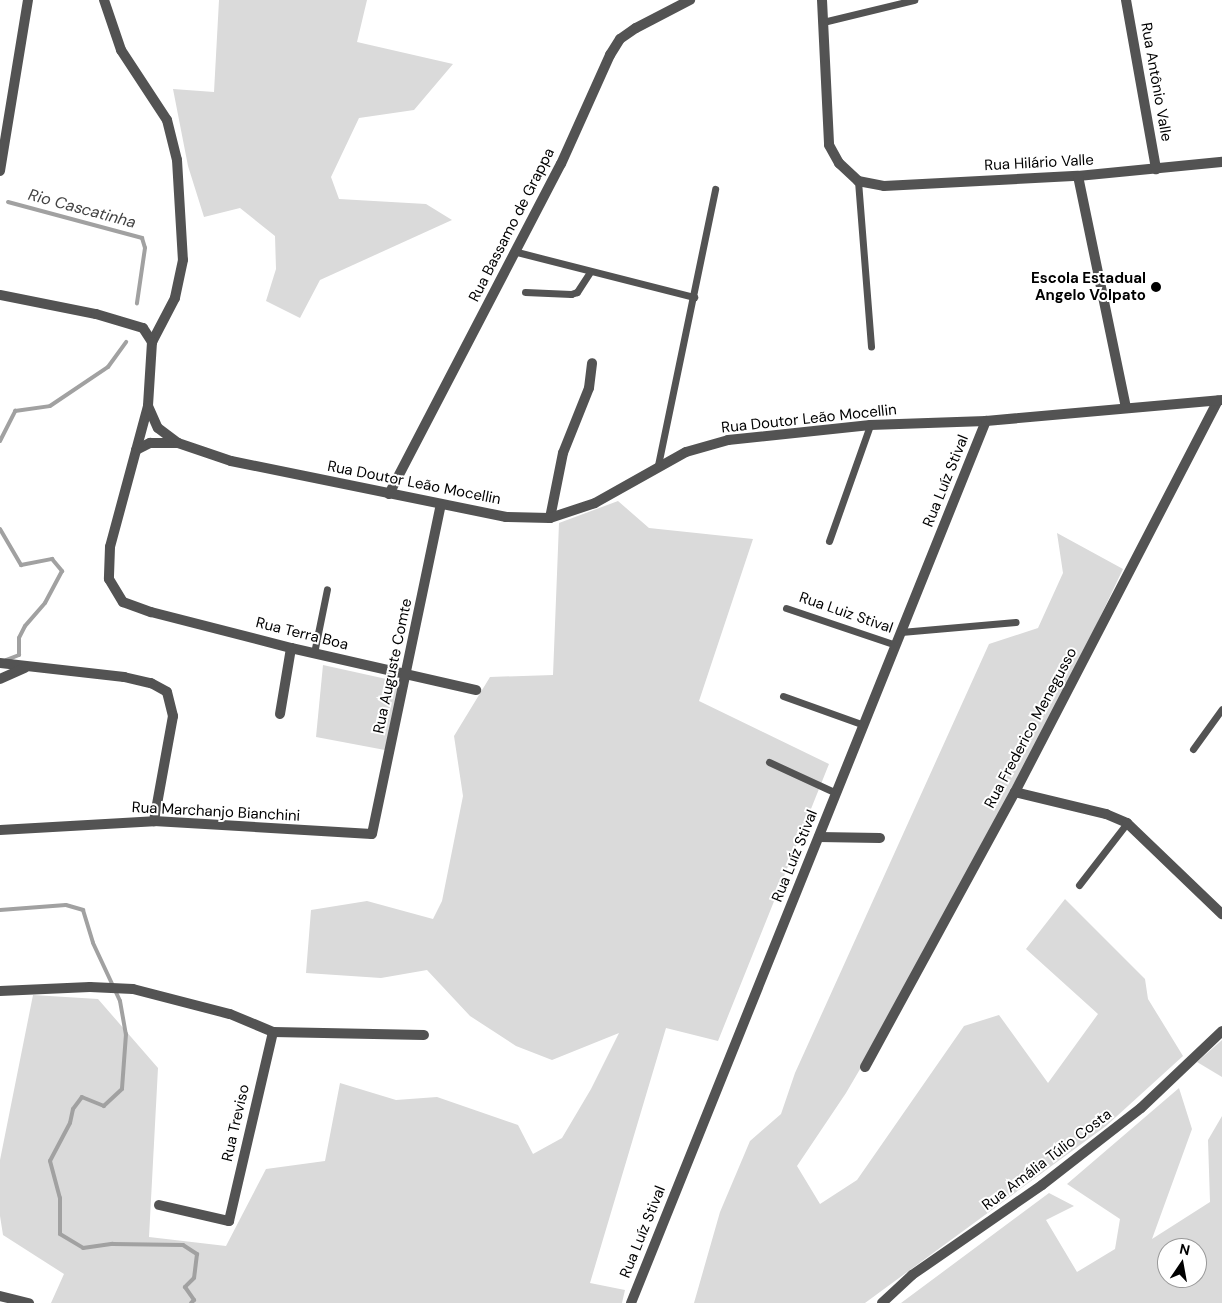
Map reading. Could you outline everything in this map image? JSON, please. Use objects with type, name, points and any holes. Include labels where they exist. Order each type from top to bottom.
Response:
[{"type":"street","points":[[0,171],[28,0]]},
{"type":"street","points":[[0,295],[126,322],[143,328],[152,342],[175,298],[183,260],[177,160],[167,120],[121,50],[104,0]]},
{"type":"street","name":"Rua Bassamo de Grappa","points":[[389,494],[517,252],[561,164],[610,55],[620,39],[690,0]]},
{"type":"street","points":[[822,0],[829,145],[839,163],[858,181]]},
{"type":"street","name":"Rua Antônio Valle","points":[[1126,0],[1156,169]]},
{"type":"street","name":"Rua Hilário Valle","points":[[858,181],[884,186],[1078,176],[1222,162]]},
{"type":"street","points":[[1078,176],[1126,407]]},
{"type":"street","name":"Rua Doutor Leão Mocellin","points":[[152,342],[148,406],[158,428],[178,443],[231,461],[506,517],[550,518],[595,503],[658,465],[686,452],[728,440],[870,425],[986,421],[1220,400]]},
{"type":"street","points":[[550,518],[563,453],[589,388],[592,363]]},
{"type":"street","name":"Rua Frederico Menegusso","points":[[864,1067],[1015,792],[1220,400]]},
{"type":"street","points":[[136,450],[148,406]]},
{"type":"street","name":"Rua Luíz Stival","points":[[631,1303],[986,421]]},
{"type":"street","points":[[136,450],[150,443],[178,443]]},
{"type":"street","name":"Rua Terra Boa","points":[[136,450],[110,547],[109,580],[123,602],[151,612],[291,648],[476,690]]},
{"type":"street","name":"Rua Auguste Comte","points":[[372,834],[442,504]]},
{"type":"street","points":[[280,714],[291,648]]},
{"type":"street","points":[[0,662],[25,668],[124,677],[151,683],[167,692],[173,716],[154,821]]},
{"type":"street","points":[[0,679],[25,668]]},
{"type":"street","points":[[1015,792],[1106,814],[1127,823],[1222,914]]},
{"type":"street","name":"Rua Marchanjo Bianchini","points":[[0,830],[154,821],[372,834]]},
{"type":"street","points":[[819,837],[880,838]]},
{"type":"street","points":[[0,991],[90,987],[133,989],[230,1014],[273,1032],[424,1035]]},
{"type":"street","name":"Rua Amália Túlio Costa","points":[[882,1303],[912,1275],[1042,1185],[1142,1108],[1222,1031]]},
{"type":"street","name":"Rua Treviso","points":[[159,1206],[229,1221],[273,1032]]},
{"type":"street","points":[[0,1296],[29,1303]]},
{"type":"lane","points":[[823,22],[914,0]]},
{"type":"lane","points":[[858,181],[871,346]]},
{"type":"lane","points":[[658,465],[715,189]]},
{"type":"lane","points":[[517,252],[694,297]]},
{"type":"lane","points":[[525,292],[570,294],[577,292],[590,272]]},
{"type":"lane","points":[[828,541],[870,425]]},
{"type":"lane","points":[[314,653],[327,589]]},
{"type":"lane","name":"Rua Luiz Stival","points":[[786,608],[896,644]]},
{"type":"lane","name":"Rua Luiz Stival","points":[[901,632],[1016,622]]},
{"type":"lane","points":[[783,696],[864,725]]},
{"type":"lane","points":[[1194,749],[1222,709]]},
{"type":"lane","points":[[769,762],[836,793]]},
{"type":"lane","points":[[1079,885],[1127,823]]},
{"type":"shaded area","points":[[219,0],[367,0],[357,42],[453,64],[414,110],[359,118],[331,177],[339,199],[426,204],[452,220],[320,280],[300,318],[266,301],[276,269],[275,236],[240,208],[204,217],[188,166],[173,89],[214,92]]},
{"type":"shaded area","points":[[618,501],[649,528],[753,539],[699,701],[829,764],[718,1041],[666,1028],[590,1283],[625,1290],[622,1303],[51,1303],[64,1274],[3,1235],[0,1216],[0,1160],[33,995],[98,999],[158,1068],[149,1237],[226,1246],[266,1169],[325,1161],[340,1083],[396,1100],[437,1097],[518,1125],[533,1154],[562,1138],[591,1089],[619,1033],[552,1060],[516,1046],[470,1016],[427,970],[381,978],[306,973],[311,910],[367,901],[433,919],[442,901],[463,796],[454,736],[490,677],[553,675],[559,523]]},
{"type":"shaded area","points":[[1057,533],[1123,569],[1073,674],[897,1006],[846,1093],[797,1166],[820,1204],[857,1180],[964,1026],[999,1015],[1048,1083],[1098,1014],[1026,949],[1065,899],[1145,979],[1148,999],[1183,1056],[1106,1126],[865,1303],[694,1303],[720,1212],[750,1141],[781,1114],[795,1073],[989,644],[1038,628],[1063,573]]},
{"type":"shaded area","points":[[323,665],[400,682],[385,750],[316,737]]},
{"type":"shaded area","points":[[1222,1040],[1222,1077],[1197,1062]]},
{"type":"shaded area","points":[[1179,1088],[1192,1129],[1152,1239],[1210,1202],[1208,1140],[1222,1116],[1222,1303],[901,1303],[1049,1193],[1074,1206],[1046,1220],[1077,1272],[1115,1249],[1120,1219],[1067,1184]]},
{"type":"waterway","name":"Rio Cascatinha","points":[[8,202],[142,238],[145,248],[137,303]]},
{"type":"waterway","name":"Rio Cascatinha","points":[[0,441],[15,411],[50,406],[108,367],[126,342]]},
{"type":"waterway","name":"Rio Cascatinha","points":[[0,529],[21,565],[52,559],[62,571],[45,603],[25,626],[19,638],[19,655],[6,660]]},
{"type":"waterway","name":"Rio Cascatinha","points":[[0,910],[66,905],[83,910],[93,943],[120,1001],[126,1034],[122,1089],[104,1106],[82,1097],[73,1109],[70,1123],[50,1161],[60,1198],[60,1234],[83,1248],[113,1244],[183,1245],[197,1254],[194,1278],[185,1287],[194,1300],[191,1303]]},
{"type":"place","name":"Escola Estadual Angelo Volpato","points":[[1156,287]]}]
